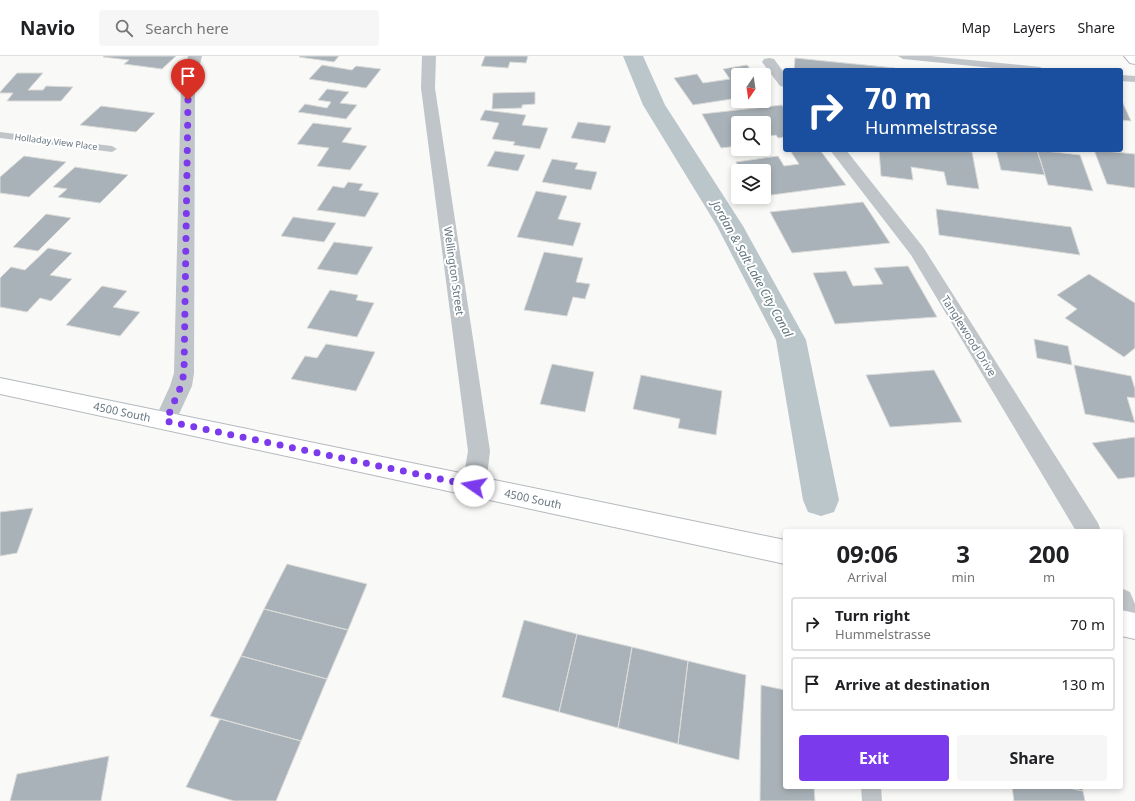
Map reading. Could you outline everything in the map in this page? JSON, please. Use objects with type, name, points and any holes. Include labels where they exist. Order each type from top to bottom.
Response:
[{"type":"main road","points":[[1131,56],[1135,60]]},
{"type":"main road","name":"4500 South","points":[[0,386],[783,552]]},
{"type":"street","points":[[166,421],[181,386],[184,373],[188,85],[195,56]]},
{"type":"street","name":"Wellington Street","points":[[429,56],[428,88],[479,451],[474,486]]},
{"type":"street","points":[[769,62],[783,80]]},
{"type":"street","name":"Tanglewood Drive","points":[[840,152],[917,251],[1088,529]]},
{"type":"lane","points":[[903,56],[1020,68]]},
{"type":"lane","points":[[1123,78],[1135,79]]},
{"type":"lane","name":"Holladay View Place","points":[[0,135],[112,149]]},
{"type":"lane","points":[[872,789],[872,801]]},
{"type":"building","points":[[176,56],[162,69],[124,64],[129,60],[103,57]]},
{"type":"building","points":[[339,56],[334,62],[299,57]]},
{"type":"building","points":[[485,56],[528,56],[526,63],[510,62],[508,68],[481,66]]},
{"type":"building","points":[[795,58],[895,68],[794,68]]},
{"type":"building","points":[[322,65],[352,70],[356,66],[381,69],[366,88],[309,79]]},
{"type":"building","points":[[747,65],[749,68],[731,68],[731,99],[693,105],[674,78],[697,74],[703,83],[730,79],[723,69]]},
{"type":"building","points":[[17,73],[43,73],[28,90],[43,90],[46,86],[73,87],[61,101],[7,101],[13,93],[0,92]]},
{"type":"building","points":[[327,89],[349,92],[340,103],[357,105],[346,119],[298,112],[305,104],[327,108],[331,102],[318,100]]},
{"type":"building","points":[[535,92],[535,104],[522,105],[522,108],[492,109],[493,93]]},
{"type":"building","points":[[1123,103],[1131,121],[1123,120]]},
{"type":"building","points":[[782,105],[783,137],[778,138],[776,135],[771,136],[771,116],[731,116],[731,147],[721,148],[702,114],[755,108],[771,108],[771,106]]},
{"type":"building","points":[[101,106],[155,113],[136,132],[80,125]]},
{"type":"building","points":[[485,110],[526,115],[522,125],[548,128],[540,149],[513,145],[515,142],[492,139],[499,123],[480,120]]},
{"type":"building","points":[[578,122],[611,126],[605,143],[571,138]]},
{"type":"building","points":[[313,123],[352,128],[342,142],[367,146],[350,170],[317,166],[329,148],[297,144]]},
{"type":"building","points":[[495,151],[525,155],[518,171],[487,166]]},
{"type":"building","points":[[791,152],[821,152],[846,185],[771,195],[771,164],[737,164],[736,162],[778,156],[784,166],[799,164]]},
{"type":"building","points":[[879,152],[972,152],[979,189],[947,185],[944,172],[911,167],[913,180],[881,176]]},
{"type":"building","points":[[996,152],[1038,152],[1045,175],[1001,170]]},
{"type":"building","points":[[1038,152],[1080,155],[1093,191],[1048,185]]},
{"type":"building","points":[[1095,152],[1135,154],[1135,188],[1107,184]]},
{"type":"building","points":[[24,156],[66,162],[29,197],[0,193],[0,177]]},
{"type":"building","points":[[552,159],[578,163],[575,169],[597,172],[591,190],[542,182]]},
{"type":"building","points":[[75,167],[128,175],[100,203],[58,197],[67,189],[53,187]]},
{"type":"building","points":[[348,182],[363,184],[359,190],[379,193],[365,217],[317,210],[333,186],[344,188]]},
{"type":"building","points":[[536,191],[567,196],[558,219],[581,223],[573,246],[517,237]]},
{"type":"building","points":[[863,202],[890,243],[792,253],[770,212]]},
{"type":"building","points":[[936,209],[1071,227],[1080,255],[939,235]]},
{"type":"building","points":[[46,214],[71,218],[38,251],[13,247]]},
{"type":"building","points":[[293,217],[336,223],[324,242],[281,236]]},
{"type":"building","points":[[334,242],[373,247],[357,275],[317,269]]},
{"type":"building","points":[[48,248],[72,253],[50,275],[72,279],[51,301],[40,298],[27,312],[0,307],[0,278],[11,267],[25,270]]},
{"type":"building","points":[[544,252],[583,258],[576,282],[590,284],[585,299],[573,297],[567,316],[524,310]]},
{"type":"building","points":[[908,266],[937,317],[835,324],[813,273],[846,271],[853,286],[883,284],[874,268]]},
{"type":"building","points":[[1089,274],[1135,303],[1135,348],[1124,357],[1065,318],[1077,309],[1057,295]]},
{"type":"building","points":[[102,286],[127,291],[113,307],[140,312],[120,336],[66,325]]},
{"type":"building","points":[[330,290],[358,295],[356,300],[374,303],[357,337],[307,328]]},
{"type":"building","points":[[1034,339],[1068,346],[1072,365],[1037,358]]},
{"type":"building","points":[[326,344],[375,352],[356,391],[291,379],[305,356],[317,358]]},
{"type":"building","points":[[552,364],[594,372],[585,412],[540,404]]},
{"type":"building","points":[[1074,365],[1131,376],[1135,389],[1135,398],[1127,397],[1135,423],[1085,414]]},
{"type":"building","points":[[934,370],[962,422],[890,427],[866,375]]},
{"type":"building","points":[[641,375],[722,391],[716,435],[678,428],[680,419],[633,409]]},
{"type":"building","points":[[1135,437],[1135,477],[1118,479],[1092,443]]},
{"type":"building","points":[[33,508],[17,553],[0,556],[0,512]]},
{"type":"building","points":[[287,564],[367,584],[348,630],[264,609]]},
{"type":"building","points":[[264,609],[348,630],[327,679],[241,656]]},
{"type":"building","points":[[524,620],[577,634],[559,712],[502,697]]},
{"type":"building","points":[[577,634],[632,647],[618,728],[559,712]]},
{"type":"building","points":[[632,647],[688,661],[678,744],[618,728]]},
{"type":"building","points":[[241,656],[327,679],[301,741],[210,716]]},
{"type":"building","points":[[688,661],[746,675],[739,760],[678,744]]},
{"type":"building","points":[[761,685],[783,690],[783,789],[814,789],[815,801],[760,801]]},
{"type":"building","points":[[220,719],[301,741],[276,801],[234,801],[186,787]]},
{"type":"building","points":[[109,756],[101,801],[10,801],[17,774]]},
{"type":"building","points":[[1012,789],[1074,789],[1083,791],[1085,801],[1014,801]]},
{"type":"waterway","name":"Jordan & Salt Lake City Canal","points":[[633,56],[654,105],[730,226],[791,340],[821,500]]},
{"type":"route","points":[[188,100],[184,373],[181,386],[166,421],[474,486]]}]
